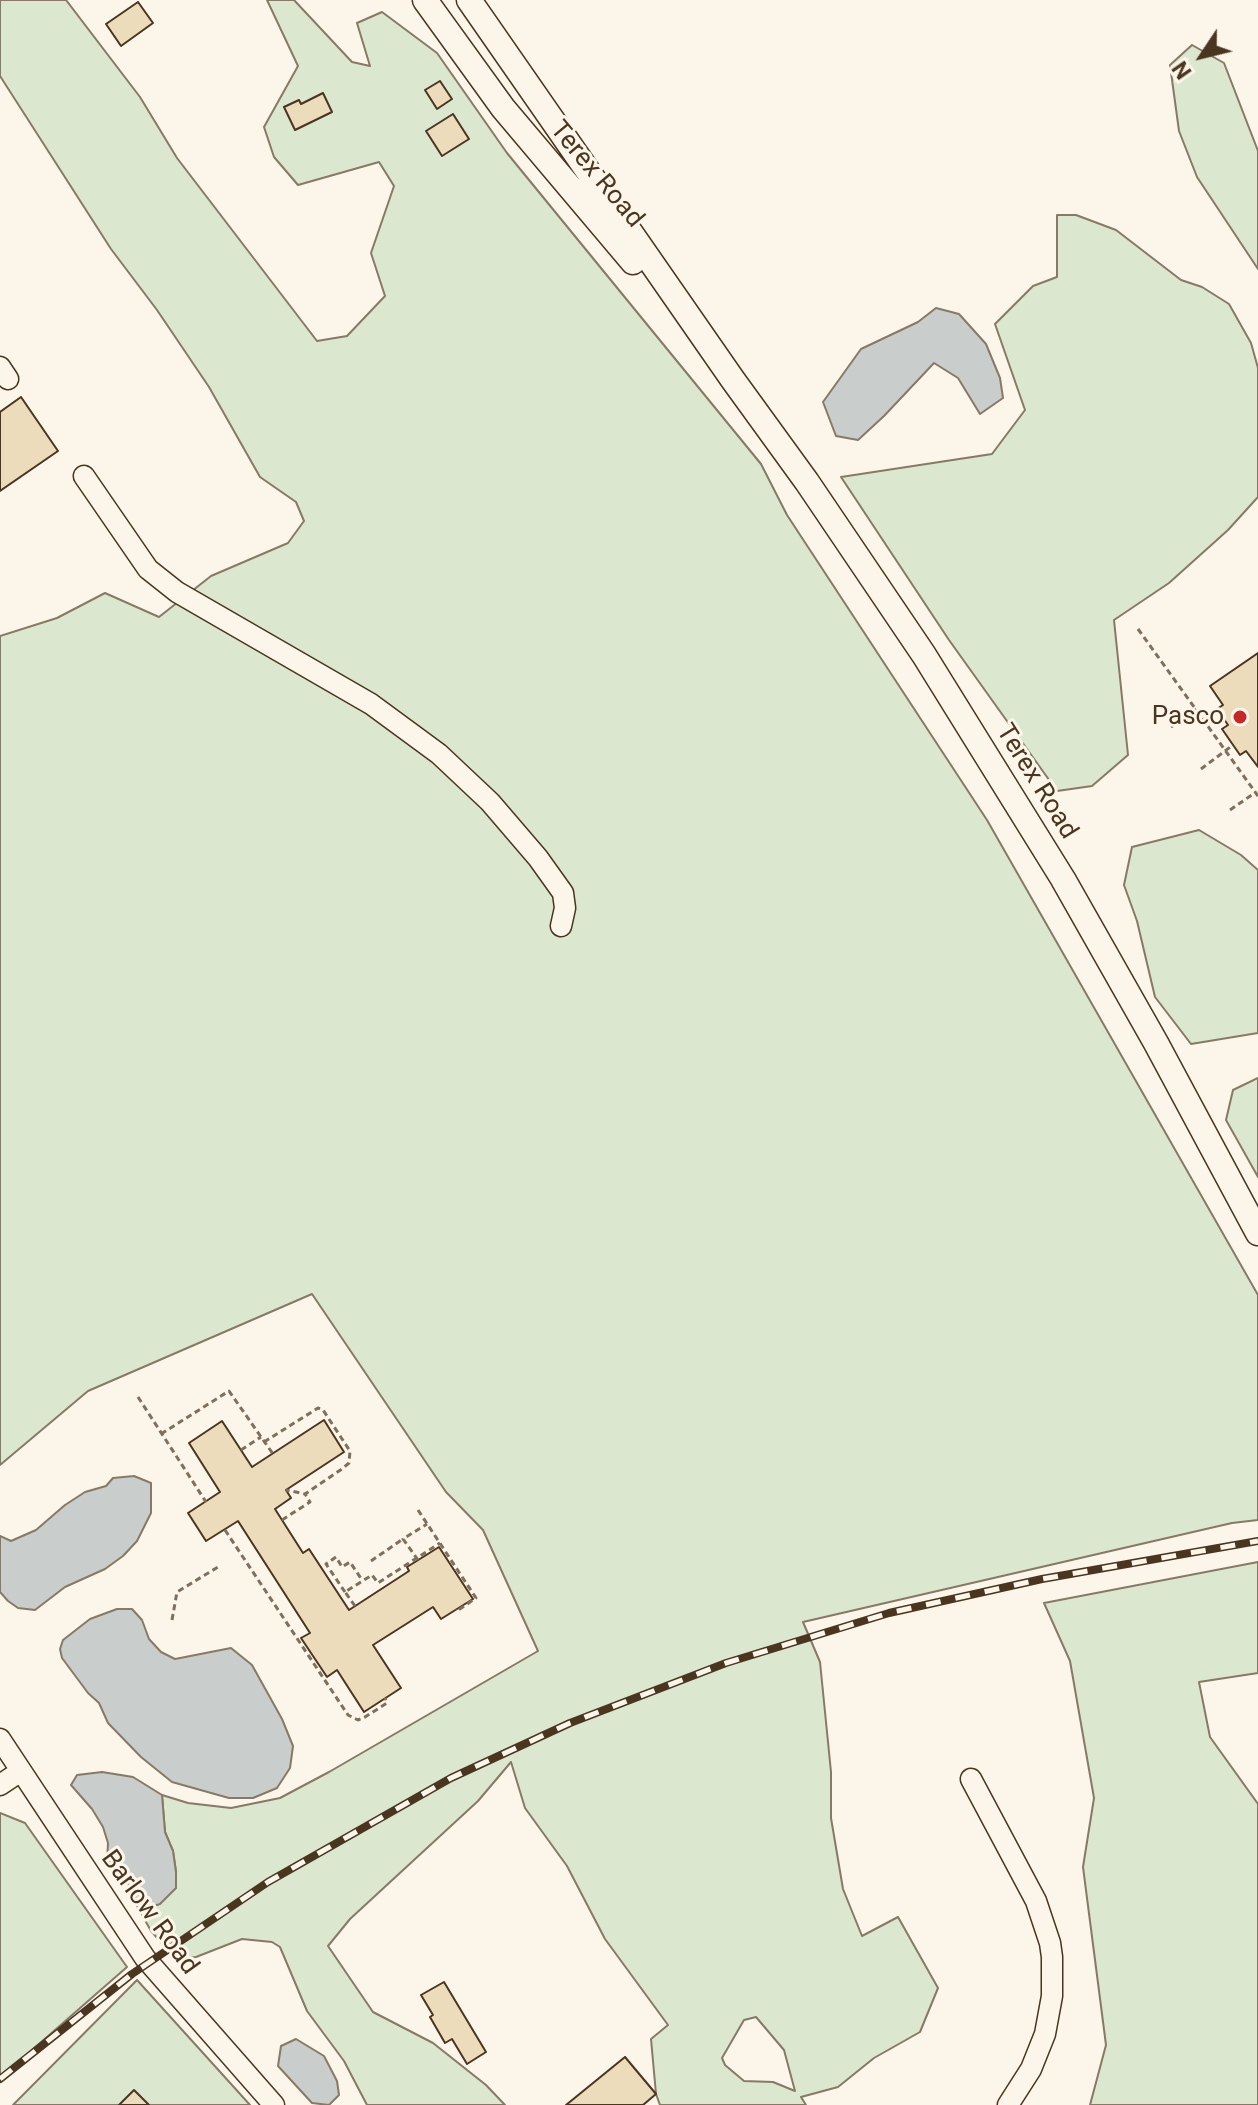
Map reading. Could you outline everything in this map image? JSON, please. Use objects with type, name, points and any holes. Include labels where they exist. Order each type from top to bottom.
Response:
[{"type":"main road","name":"Terex Road","points":[[425,0],[503,108],[733,380]]},
{"type":"main road","name":"Terex Road","points":[[469,0],[807,482],[924,655],[1016,803],[1156,1043],[1258,1233]]},
{"type":"street","points":[[84,476],[148,569],[177,592],[371,704],[439,754],[490,802],[538,858],[563,893],[565,908],[561,926]]},
{"type":"street","name":"Barlow Road","points":[[0,1739],[145,1958],[274,2105]]},
{"type":"street","points":[[0,1785],[21,1771]]},
{"type":"street","points":[[971,1779],[1036,1901],[1052,1957],[1052,1996],[1045,2034],[1031,2069],[1008,2105]]},
{"type":"path","points":[[1138,629],[1257,794],[1230,810]]},
{"type":"path","points":[[1171,727],[1196,709]]},
{"type":"path","points":[[1201,769],[1233,745]]},
{"type":"path","points":[[161,1434],[229,1391],[273,1454]]},
{"type":"path","points":[[138,1397],[206,1502]]},
{"type":"path","points":[[241,1450],[318,1408],[323,1410],[351,1457],[342,1469],[305,1494],[286,1490]]},
{"type":"path","points":[[282,1520],[310,1502],[305,1494]]},
{"type":"path","points":[[418,1510],[476,1598],[457,1609]]},
{"type":"path","points":[[371,1561],[427,1524]]},
{"type":"path","points":[[225,1530],[348,1715],[358,1720],[365,1717],[387,1703],[385,1698]]},
{"type":"path","points":[[403,1539],[417,1560]]},
{"type":"path","points":[[345,1592],[372,1575],[378,1583],[440,1543]]},
{"type":"path","points":[[355,1606],[326,1564],[336,1557],[342,1567],[350,1562],[363,1581]]},
{"type":"path","points":[[172,1620],[177,1592],[218,1567]]},
{"type":"path","points":[[344,1603],[350,1599]]},
{"type":"green space","points":[[0,0],[66,0],[140,97],[177,158],[317,341],[347,336],[385,296],[371,253],[394,186],[379,162],[298,185],[274,157],[264,127],[298,66],[267,0],[294,0],[352,62],[370,66],[357,23],[382,12],[437,53],[507,153],[761,464],[787,515],[987,820],[1258,1295],[1258,1520],[1232,1523],[803,1622],[820,1662],[831,1772],[831,1818],[843,1889],[862,1936],[898,1917],[938,1988],[920,2032],[874,2058],[838,2087],[801,2097],[806,2105],[660,2105],[656,2094],[651,2039],[668,2025],[605,1939],[567,1866],[525,1808],[511,1762],[478,1801],[350,1919],[328,1946],[373,2012],[433,2043],[486,2085],[505,2105],[367,2105],[344,2061],[307,2011],[280,1947],[272,1942],[242,1939],[196,1957],[176,1959],[151,1931],[136,1904],[147,1908],[176,1888],[173,1851],[165,1832],[162,1795],[188,1803],[231,1808],[280,1798],[538,1651],[483,1530],[446,1492],[312,1294],[88,1391],[0,1465],[0,636],[57,618],[105,593],[159,617],[211,576],[288,543],[304,521],[296,502],[260,477],[209,387],[111,249],[0,76]],"holes":[[[756,2017],[784,2050],[795,2091],[773,2082],[744,2081],[725,2065],[722,2058],[744,2020]]]},
{"type":"green space","points":[[1192,45],[1224,63],[1258,151],[1258,269],[1197,177],[1179,131],[1170,65]]},
{"type":"green space","points":[[1057,215],[1076,215],[1116,230],[1181,280],[1202,287],[1229,304],[1251,343],[1258,368],[1258,497],[1228,530],[1169,583],[1114,620],[1128,755],[1092,786],[1057,791],[949,640],[841,477],[992,454],[1025,410],[995,324],[1033,286],[1057,277]]},
{"type":"green space","points":[[1199,830],[1241,855],[1258,870],[1258,1033],[1191,1044],[1155,997],[1137,921],[1124,885],[1132,847]]},
{"type":"green space","points":[[1258,1078],[1258,1177],[1226,1120],[1233,1090]]},
{"type":"green space","points":[[1258,1562],[1258,1673],[1199,1682],[1210,1737],[1258,1804],[1258,2105],[1090,2105],[1106,2045],[1083,1867],[1094,1798],[1070,1661],[1044,1603]]},
{"type":"green space","points":[[0,1813],[25,1823],[127,1967],[0,2078]]},
{"type":"green space","points":[[137,1980],[250,2105],[13,2105]]},
{"type":"shaded area","points":[[936,308],[959,314],[986,344],[1000,378],[1003,398],[980,414],[958,378],[934,363],[858,440],[836,436],[823,402],[861,349],[918,322]]},
{"type":"shaded area","points":[[134,1476],[151,1483],[151,1513],[137,1541],[123,1556],[105,1569],[65,1587],[35,1610],[18,1608],[8,1601],[0,1592],[0,1536],[11,1541],[36,1530],[85,1492],[106,1486],[113,1478]]},
{"type":"shaded area","points":[[117,1609],[132,1609],[142,1620],[149,1639],[161,1652],[175,1659],[231,1648],[252,1665],[293,1746],[290,1768],[277,1788],[253,1798],[229,1798],[172,1782],[141,1757],[108,1723],[99,1703],[62,1658],[60,1649],[63,1640],[90,1619]]},
{"type":"shaded area","points":[[102,1772],[133,1777],[162,1795],[165,1832],[173,1851],[176,1888],[160,1904],[147,1908],[136,1904],[122,1868],[107,1861],[108,1843],[103,1827],[71,1785],[77,1775]]},
{"type":"shaded area","points":[[296,2039],[324,2056],[337,2081],[339,2095],[329,2105],[312,2103],[278,2066],[281,2046]]},
{"type":"building","points":[[138,2],[153,23],[121,46],[106,24]]},
{"type":"building","points":[[440,81],[452,99],[437,109],[425,90]]},
{"type":"building","points":[[323,93],[332,112],[295,130],[284,107],[299,100],[301,104]]},
{"type":"building","points":[[453,114],[469,139],[442,156],[426,131]]},
{"type":"building","points":[[21,397],[58,451],[0,491],[0,412]]},
{"type":"building","name":"Pasco","points":[[1258,653],[1258,767],[1246,751],[1240,755],[1222,729],[1228,725],[1217,709],[1223,705],[1210,686]]},
{"type":"building","points":[[324,1420],[344,1452],[286,1490],[291,1498],[275,1509],[303,1553],[309,1549],[349,1610],[409,1571],[407,1567],[439,1547],[473,1599],[441,1619],[433,1607],[373,1645],[401,1688],[364,1712],[337,1670],[327,1677],[301,1638],[310,1633],[238,1521],[206,1541],[188,1513],[220,1492],[189,1443],[222,1421],[252,1467]]},
{"type":"building","points":[[444,1982],[486,2052],[467,2064],[452,2039],[445,2043],[421,1995]]},
{"type":"building","points":[[625,2057],[656,2094],[643,2105],[566,2105]]},
{"type":"building","points":[[134,2090],[149,2105],[119,2105]]},
{"type":"railway","points":[[0,2079],[132,1974],[268,1882],[451,1778],[570,1723],[726,1663],[889,1613],[1042,1579],[1258,1541]]},
{"type":"place","name":"Pasco","points":[[1240,717]]}]
